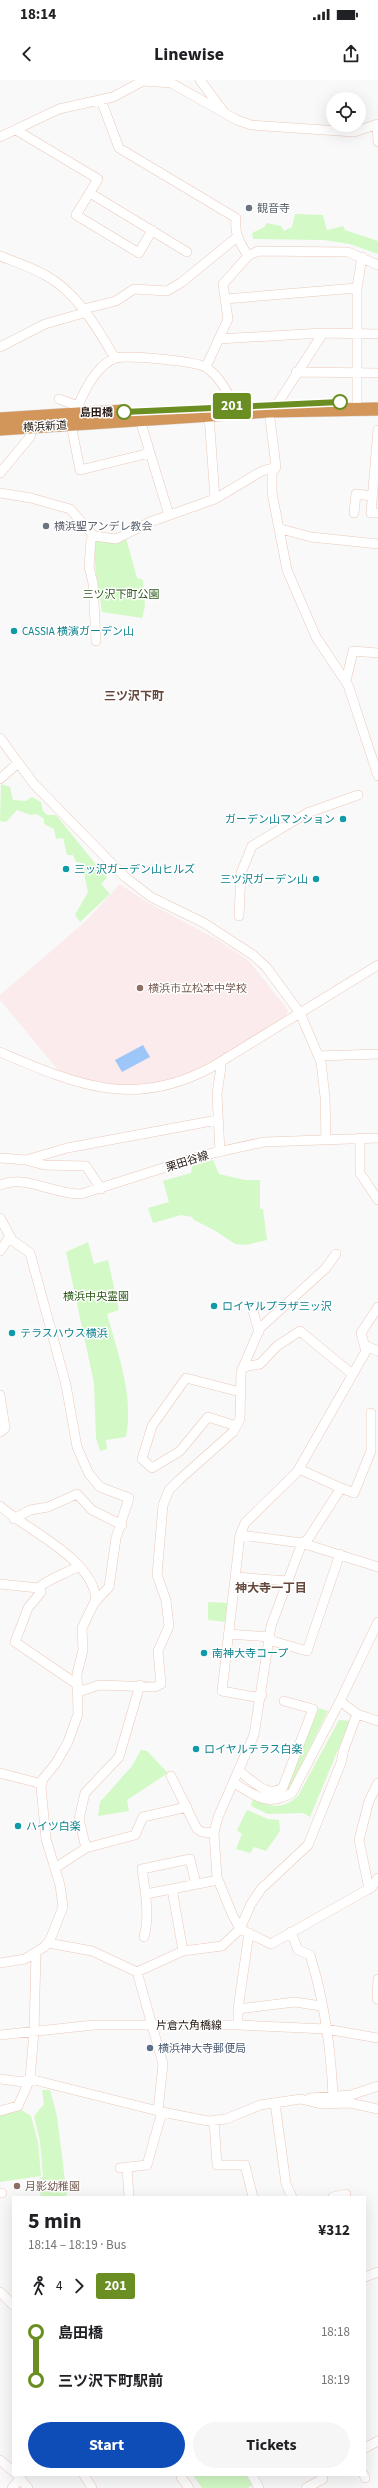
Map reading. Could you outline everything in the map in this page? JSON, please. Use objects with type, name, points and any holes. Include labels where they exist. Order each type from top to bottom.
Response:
[{"type":"highway","name":"横浜新道","points":[[0,429],[33,426],[75,414],[140,420],[209,415],[274,407],[378,401]]},
{"type":"highway","name":"横浜新道","points":[[0,419],[232,406],[378,409]]},
{"type":"street","points":[[200,80],[225,113]]},
{"type":"street","points":[[0,137],[59,109],[112,97],[143,81],[164,81],[244,123],[271,128],[354,132],[378,124],[378,142]]},
{"type":"street","points":[[101,100],[118,148],[236,218],[235,230],[237,237],[248,256]]},
{"type":"street","points":[[16,130],[98,180],[76,216],[138,253],[152,230]]},
{"type":"street","points":[[90,193],[187,252]]},
{"type":"street","points":[[0,347],[45,324],[116,301],[134,289],[166,290],[182,282],[237,237]]},
{"type":"street","points":[[206,367],[228,320],[223,284],[248,256],[258,251],[348,252],[378,265]]},
{"type":"street","points":[[0,256],[46,275],[85,311],[115,358]]},
{"type":"street","points":[[357,402],[356,333],[358,288],[362,257]]},
{"type":"street","points":[[225,298],[358,288]]},
{"type":"street","points":[[219,339],[323,333],[378,334]]},
{"type":"street","points":[[323,333],[274,407],[276,467],[272,473],[272,493],[281,529],[287,570],[292,585],[316,637],[346,681],[378,776]]},
{"type":"street","points":[[150,452],[80,470],[75,414],[81,397],[102,367],[115,358],[134,357],[183,362],[206,367],[229,394],[232,406]]},
{"type":"street","points":[[296,372],[378,372]]},
{"type":"street","points":[[59,399],[75,414]]},
{"type":"street","points":[[209,415],[215,499]]},
{"type":"street","points":[[140,420],[169,515]]},
{"type":"street","points":[[0,473],[30,437],[33,426]]},
{"type":"street","points":[[378,430],[371,513],[378,513]]},
{"type":"street","points":[[0,493],[31,498],[70,509],[94,536],[116,539],[169,515],[215,499],[262,471],[276,467]]},
{"type":"street","points":[[354,513],[356,494],[372,496]]},
{"type":"street","points":[[281,529],[311,537],[378,544]]},
{"type":"street","points":[[94,536],[91,540],[89,567],[93,583],[96,640]]},
{"type":"street","points":[[346,681],[353,651],[378,653]]},
{"type":"street","points":[[0,738],[34,784],[125,877],[151,897],[204,923],[253,955],[266,967],[300,1013],[318,1056],[325,1096],[326,1139]]},
{"type":"street","points":[[0,779],[18,763]]},
{"type":"street","points":[[240,916],[241,873],[252,846],[307,813],[358,794]]},
{"type":"street","points":[[0,1052],[78,1083],[121,1090],[156,1087],[193,1077],[378,965]]},
{"type":"street","points":[[318,1056],[378,1054]]},
{"type":"street","points":[[220,1152],[217,1120],[217,1094],[221,1067]]},
{"type":"street","points":[[26,1160],[67,1148],[217,1120]]},
{"type":"street","points":[[360,1138],[360,1173],[378,1200]]},
{"type":"street","name":"栗田谷線","points":[[0,1185],[13,1181],[22,1182],[68,1194],[101,1189],[220,1152],[264,1142],[378,1138]]},
{"type":"street","points":[[0,1158],[26,1160],[44,1165],[86,1166],[101,1189]]},
{"type":"street","points":[[0,1218],[10,1236],[30,1253],[66,1385],[77,1447],[89,1474],[100,1487],[129,1498],[122,1525],[116,1538],[109,1587],[95,1602],[82,1628],[83,1650],[77,1674],[78,1714],[68,1742],[56,1763],[48,1770],[42,1784],[41,1806],[46,1839],[63,1897],[63,1907],[48,1943],[36,1953],[17,1962],[0,1963]]},
{"type":"street","points":[[0,1251],[10,1236]]},
{"type":"street","points":[[38,1588],[41,1592],[28,1608],[15,1642],[78,1689],[99,1685],[140,1685],[155,1687],[161,1684],[158,1651],[169,1626],[166,1600],[156,1575],[162,1505],[169,1490],[233,1432],[240,1419],[240,1392],[243,1367],[259,1332],[325,1269],[336,1254]]},
{"type":"street","points":[[255,1306],[253,1311],[259,1332]]},
{"type":"street","points":[[262,1695],[255,1697],[222,1691],[240,1535],[245,1522],[299,1469],[366,1351],[361,1334],[378,1307]]},
{"type":"street","points":[[243,1367],[260,1364],[277,1346],[300,1331],[352,1374]]},
{"type":"street","points":[[364,1345],[378,1351]]},
{"type":"street","points":[[236,1426],[208,1416],[180,1451],[152,1468],[142,1459],[152,1426],[186,1378],[240,1392]]},
{"type":"street","points":[[0,1395],[5,1428],[0,1432]]},
{"type":"street","points":[[299,1469],[354,1493],[371,1451],[371,1413]]},
{"type":"street","points":[[341,1488],[308,1538],[302,1543],[271,1626],[262,1695],[254,1735],[218,1817],[214,1833],[218,1880],[240,1929],[271,1944],[373,1888],[378,1878]]},
{"type":"street","points":[[14,1519],[30,1510],[48,1507],[77,1494],[92,1510],[122,1525]]},
{"type":"street","points":[[0,1506],[14,1519],[62,1552],[79,1566],[89,1578],[95,1592],[95,1602]]},
{"type":"street","points":[[240,1535],[302,1543],[378,1567]]},
{"type":"street","points":[[228,1634],[269,1638],[307,1651],[340,1554]]},
{"type":"street","points":[[0,1584],[38,1588],[49,1579],[59,1577],[79,1566]]},
{"type":"street","points":[[235,1577],[288,1581]]},
{"type":"street","points":[[234,1783],[260,1798],[270,1800],[280,1799],[292,1794],[340,1701],[378,1622]]},
{"type":"street","points":[[86,1848],[79,1819],[85,1793],[119,1757],[140,1685]]},
{"type":"street","points":[[239,1771],[271,1793],[277,1793],[283,1787],[313,1708],[284,1701]]},
{"type":"street","points":[[340,1701],[357,1714],[378,1721]]},
{"type":"street","points":[[137,1972],[183,1951],[222,1946],[240,1929],[251,1904],[261,1889],[308,1845],[341,1763],[344,1749],[357,1714]]},
{"type":"street","points":[[0,1773],[42,1784]]},
{"type":"street","points":[[171,1776],[198,1829],[202,1832],[214,1833]]},
{"type":"street","points":[[373,1888],[359,1840],[369,1802],[378,1783]]},
{"type":"street","points":[[55,1868],[86,1848],[135,1835],[143,1817],[187,1807]]},
{"type":"street","points":[[144,1937],[146,1928],[146,1894],[142,1869],[190,1859],[196,1884]]},
{"type":"street","points":[[146,1894],[218,1880]]},
{"type":"street","points":[[172,1889],[183,1951]]},
{"type":"street","points":[[291,1932],[298,1950],[310,1955],[317,1978],[331,2063],[333,2097]]},
{"type":"street","points":[[238,2025],[238,2009],[249,1933]]},
{"type":"street","points":[[48,1943],[92,1951],[137,1972],[163,2064],[160,2111],[147,2165],[124,2167],[129,2196]]},
{"type":"street","points":[[0,2111],[18,2106],[30,2080],[34,2032],[36,1953]]},
{"type":"street","points":[[377,1999],[378,1979]]},
{"type":"street","points":[[238,2009],[295,2002],[321,2006]]},
{"type":"street","name":"片倉六角橋線","points":[[0,2035],[94,2025],[238,2025],[326,2029],[378,2038]]},
{"type":"street","points":[[0,2079],[23,2082],[30,2080],[160,2111],[214,2120],[226,2119],[260,2105],[301,2099],[351,2095],[378,2086]]},
{"type":"street","points":[[301,2099],[321,2104],[350,2103],[378,2109]]},
{"type":"street","points":[[275,2103],[286,2184],[292,2196]]},
{"type":"street","points":[[214,2120],[217,2165],[245,2165],[254,2196]]},
{"type":"street","points":[[338,2196],[346,2194]]},
{"type":"street","points":[[366,2277],[378,2272]]},
{"type":"street","points":[[0,2292],[12,2304]]},
{"type":"street","points":[[366,2447],[378,2441]]},
{"type":"street","points":[[0,2460],[12,2470]]},
{"type":"street","points":[[12,2488],[19,2476],[28,2488]]},
{"type":"street","points":[[85,2476],[92,2488]]},
{"type":"street","points":[[252,2476],[258,2488]]},
{"type":"street","points":[[306,2488],[323,2479],[322,2476]]},
{"type":"street","points":[[181,2478],[189,2488]]},
{"type":"shaded area","name":"横浜市立松本中学校","points":[[120,884],[145,901],[218,940],[249,961],[288,1010],[286,1017],[192,1073],[159,1082],[133,1085],[109,1084],[75,1077],[58,1070],[0,1000],[0,995],[87,920]]},
{"type":"green space","points":[[295,214],[323,215],[327,230],[343,226],[345,230],[378,241],[378,254],[350,244],[324,240],[253,239],[252,233],[264,227],[267,223],[281,226],[284,231],[292,227]]},
{"type":"green space","name":"三ツ沢下町公園","points":[[126,538],[137,578],[143,580],[145,607],[142,618],[102,612],[95,565],[94,541],[118,542]]},
{"type":"green space","points":[[1,784],[10,787],[13,800],[26,801],[32,797],[41,802],[43,811],[47,815],[56,815],[107,878],[101,884],[110,894],[80,922],[75,915],[88,892],[82,863],[76,862],[73,855],[67,855],[63,838],[56,839],[54,829],[44,824],[44,819],[37,814],[31,815],[17,810],[6,822],[0,821]]},
{"type":"green space","points":[[213,1160],[219,1174],[245,1180],[260,1180],[260,1209],[263,1209],[267,1240],[246,1245],[235,1244],[214,1230],[194,1220],[192,1217],[181,1215],[153,1223],[148,1208],[169,1202],[163,1181],[191,1173],[192,1166]]},
{"type":"green space","name":"横浜中央霊園","points":[[88,1242],[94,1264],[108,1260],[119,1310],[107,1314],[124,1375],[128,1406],[126,1437],[106,1440],[107,1449],[100,1451],[96,1438],[94,1383],[66,1252]]},
{"type":"green space","points":[[208,1602],[228,1603],[226,1622],[208,1620]]},
{"type":"green space","points":[[319,1708],[328,1711],[289,1789],[287,1788]]},
{"type":"green space","points":[[339,1720],[350,1721],[310,1817],[303,1813],[268,1814],[251,1806],[253,1799],[277,1806],[287,1804],[298,1796]]},
{"type":"green space","points":[[141,1750],[147,1751],[168,1773],[127,1800],[129,1811],[98,1816],[100,1802],[132,1766]]},
{"type":"green space","points":[[247,1810],[268,1819],[279,1820],[280,1831],[266,1851],[254,1847],[250,1853],[236,1849],[242,1834],[237,1830]]},
{"type":"green space","points":[[42,2090],[50,2090],[57,2116],[67,2196],[41,2196],[38,2179],[43,2177],[40,2141],[34,2116],[44,2104]]},
{"type":"green space","points":[[20,2109],[31,2116],[38,2142],[41,2176],[0,2182],[0,2114]]},
{"type":"green space","points":[[194,2476],[247,2476],[252,2485],[248,2488],[202,2488]]},
{"type":"water","points":[[143,1045],[150,1057],[122,1072],[115,1060]]},
{"type":"bus line","name":"201","points":[[124,412],[278,403],[340,402]]},
{"type":"place","name":"観音寺","points":[[249,208]]},
{"type":"place","name":"島田橋","points":[[124,412]]},
{"type":"place","name":"横浜聖アンデレ教会","points":[[46,526]]},
{"type":"place","name":"CASSIA 横濱ガーデン山","points":[[14,631]]},
{"type":"place","name":"ガーデン山マンション","points":[[343,819]]},
{"type":"place","name":"三ッ沢ガーデン山ヒルズ","points":[[66,869]]},
{"type":"place","name":"三ツ沢ガーデン山","points":[[316,879]]},
{"type":"place","name":"横浜市立松本中学校","points":[[140,988]]},
{"type":"place","name":"ロイヤルプラザ三ッ沢","points":[[214,1306]]},
{"type":"place","name":"テラスハウス横浜","points":[[12,1333]]},
{"type":"place","name":"南神大寺コープ","points":[[204,1653]]},
{"type":"place","name":"ロイヤルテラス白楽","points":[[196,1749]]},
{"type":"place","name":"ハイツ白楽","points":[[18,1826]]},
{"type":"place","name":"横浜神大寺郵便局","points":[[150,2048]]},
{"type":"place","name":"月影幼稚園","points":[[17,2186]]},
{"type":"district","name":"三ツ沢下町","points":[[134,696]]},
{"type":"district","name":"神大寺一丁目","points":[[271,1588]]}]
